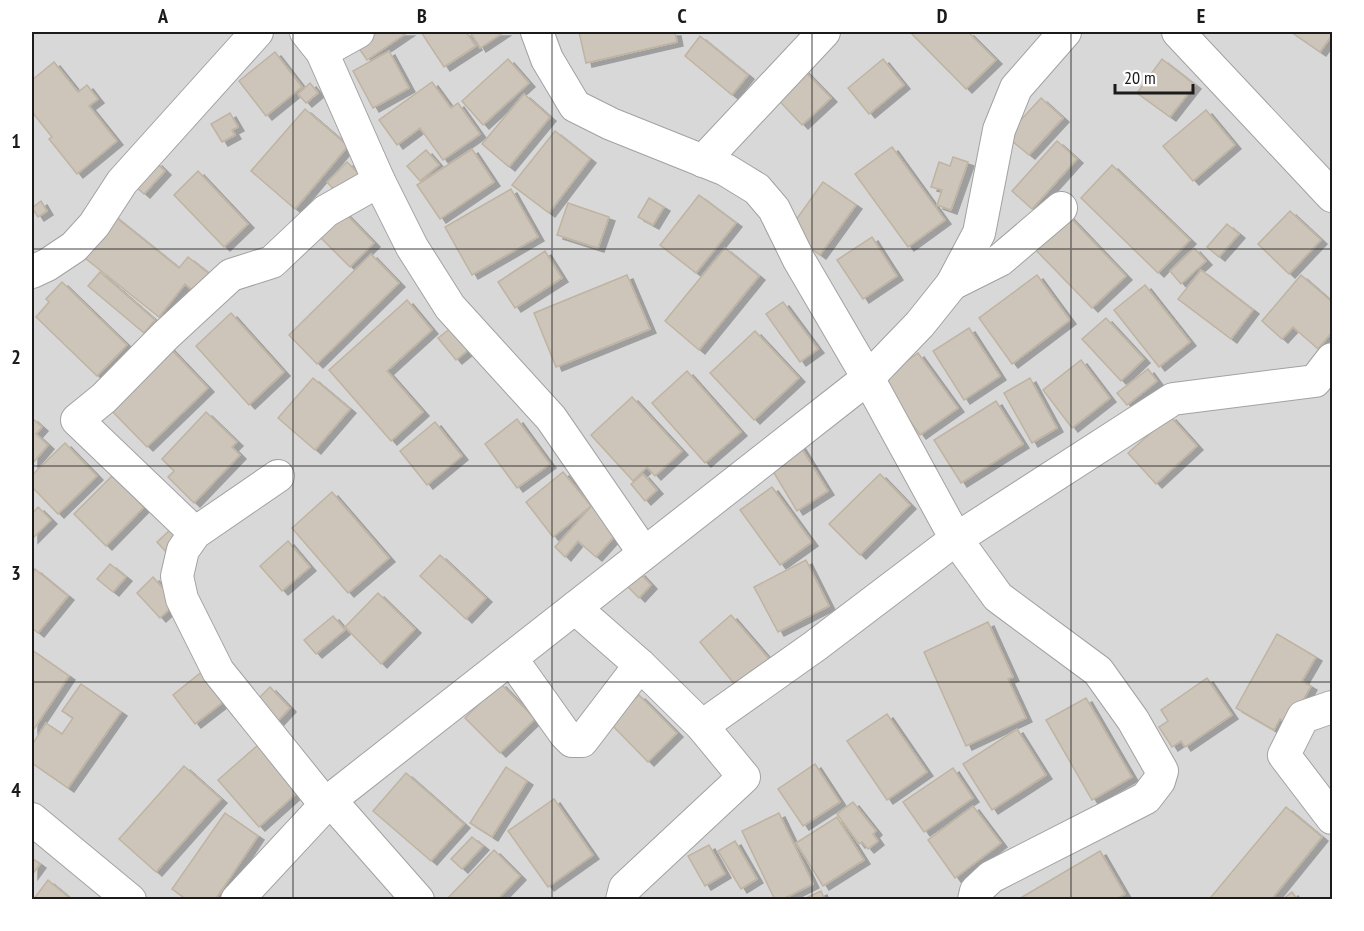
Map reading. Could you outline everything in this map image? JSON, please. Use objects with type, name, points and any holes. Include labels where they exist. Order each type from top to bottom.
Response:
[{"type":"street","points":[[32,272],[74,247],[94,225],[122,182],[257,32]]},
{"type":"street","points":[[358,32],[314,42],[412,247],[450,307],[551,418],[644,553]]},
{"type":"street","points":[[537,32],[547,59],[575,106],[611,124],[726,171],[757,189],[774,209],[799,260],[868,378],[956,539],[998,597],[1098,672],[1133,720],[1162,771],[1159,781],[1146,798],[991,877],[976,891],[974,900]]},
{"type":"street","points":[[704,162],[824,32]]},
{"type":"street","points":[[1178,32],[1332,196]]},
{"type":"street","points":[[237,900],[327,802],[868,378],[920,324],[952,284],[979,232],[999,130],[1016,88],[1062,33]]},
{"type":"street","points":[[195,533],[76,420],[104,398],[166,335],[231,275],[272,262],[326,211],[379,181]]},
{"type":"street","points":[[952,284],[1000,260],[1061,208]]},
{"type":"street","points":[[702,726],[815,646],[956,539],[1173,399],[1315,381],[1332,359]]},
{"type":"street","points":[[278,476],[195,533],[183,549],[177,576],[182,599],[218,671],[327,802],[418,900]]},
{"type":"street","points":[[575,608],[640,665],[702,726],[744,777],[625,888],[622,900]]},
{"type":"street","points":[[511,658],[572,741],[582,741],[640,665]]},
{"type":"street","points":[[1332,707],[1303,717],[1284,755],[1332,818]]},
{"type":"street","points":[[32,819],[130,900]]},
{"type":"shaded area","points":[[32,32],[1332,32],[1332,899],[32,899]]},
{"type":"building","points":[[374,32],[408,32],[367,60],[356,44]]},
{"type":"building","points":[[421,32],[466,32],[476,46],[444,67]]},
{"type":"building","points":[[470,32],[504,32],[480,48]]},
{"type":"building","points":[[579,32],[675,32],[677,42],[586,63]]},
{"type":"building","points":[[915,32],[968,32],[996,60],[966,89],[912,34]]},
{"type":"building","points":[[1291,32],[1332,32],[1332,35],[1320,52]]},
{"type":"building","points":[[700,36],[748,75],[732,95],[685,56]]},
{"type":"building","points":[[389,51],[409,88],[373,108],[353,71]]},
{"type":"building","points":[[275,52],[302,87],[266,116],[239,81]]},
{"type":"building","points":[[508,59],[529,83],[483,125],[462,101]]},
{"type":"building","points":[[883,59],[904,85],[869,114],[848,88]]},
{"type":"building","points":[[1162,59],[1195,85],[1170,117],[1137,93]]},
{"type":"building","points":[[54,62],[78,92],[87,85],[98,99],[89,106],[117,141],[77,174],[49,139],[52,137],[32,112],[32,80]]},
{"type":"building","points":[[798,64],[831,98],[802,125],[770,91]]},
{"type":"building","points":[[432,82],[451,108],[458,103],[480,134],[443,160],[420,128],[397,145],[379,120]]},
{"type":"building","points":[[310,83],[318,93],[306,103],[298,94]]},
{"type":"building","points":[[524,94],[550,117],[509,167],[482,144]]},
{"type":"building","points":[[1041,98],[1063,118],[1029,155],[1006,136]]},
{"type":"building","points":[[305,109],[348,146],[295,209],[251,171]]},
{"type":"building","points":[[1206,110],[1235,145],[1193,181],[1163,146]]},
{"type":"building","points":[[230,113],[238,127],[232,130],[235,135],[222,142],[211,124]]},
{"type":"building","points":[[555,131],[590,159],[549,213],[512,185]]},
{"type":"building","points":[[1057,141],[1077,159],[1032,209],[1012,191]]},
{"type":"building","points":[[892,147],[945,220],[908,247],[855,174]]},
{"type":"building","points":[[472,149],[494,182],[440,219],[417,185]]},
{"type":"building","points":[[426,150],[439,165],[420,181],[407,166]]},
{"type":"building","points":[[953,157],[968,162],[951,210],[937,205],[942,190],[931,187],[939,162],[950,166]]},
{"type":"building","points":[[156,162],[165,171],[144,194],[134,185]]},
{"type":"building","points":[[347,162],[359,174],[338,194],[327,182]]},
{"type":"building","points":[[1112,165],[1190,240],[1158,273],[1081,198]]},
{"type":"building","points":[[198,171],[248,224],[224,247],[174,195]]},
{"type":"building","points":[[823,182],[856,205],[820,255],[788,231]]},
{"type":"building","points":[[511,189],[538,237],[472,275],[445,227]]},
{"type":"building","points":[[699,195],[736,223],[696,273],[660,245]]},
{"type":"building","points":[[649,198],[664,207],[653,225],[638,217]]},
{"type":"building","points":[[41,201],[47,211],[38,217],[32,208]]},
{"type":"building","points":[[568,203],[609,217],[598,248],[557,235]]},
{"type":"building","points":[[343,211],[374,243],[350,267],[318,235]]},
{"type":"building","points":[[1064,211],[1126,276],[1092,308],[1030,244]]},
{"type":"building","points":[[1290,211],[1321,240],[1289,274],[1258,244]]},
{"type":"building","points":[[113,215],[179,268],[188,257],[212,276],[198,295],[185,284],[159,317],[81,255]]},
{"type":"building","points":[[1227,224],[1239,234],[1219,257],[1207,247]]},
{"type":"building","points":[[872,237],[897,276],[863,299],[837,260]]},
{"type":"building","points":[[725,248],[759,276],[699,350],[665,321]]},
{"type":"building","points":[[1194,248],[1206,261],[1181,284],[1170,271]]},
{"type":"building","points":[[545,251],[562,278],[515,308],[498,282]]},
{"type":"building","points":[[371,254],[399,283],[317,364],[289,335]]},
{"type":"building","points":[[1201,270],[1253,310],[1231,339],[1178,299]]},
{"type":"building","points":[[100,272],[155,320],[144,333],[88,286]]},
{"type":"building","points":[[627,275],[650,329],[556,367],[534,313]]},
{"type":"building","points":[[1037,275],[1070,320],[1012,364],[979,318]]},
{"type":"building","points":[[1301,275],[1332,302],[1332,332],[1318,349],[1293,327],[1282,339],[1262,321]]},
{"type":"building","points":[[62,282],[127,345],[97,376],[36,317],[49,302],[46,299]]},
{"type":"building","points":[[1145,285],[1190,342],[1159,367],[1114,310]]},
{"type":"building","points":[[407,300],[432,330],[387,371],[423,412],[391,441],[329,370]]},
{"type":"building","points":[[783,302],[818,349],[800,362],[766,314]]},
{"type":"building","points":[[231,313],[284,372],[249,405],[196,346]]},
{"type":"building","points":[[1106,318],[1144,359],[1121,381],[1082,339]]},
{"type":"building","points":[[460,321],[478,342],[456,360],[438,338]]},
{"type":"building","points":[[969,328],[1000,376],[964,400],[933,351]]},
{"type":"building","points":[[755,331],[799,378],[754,420],[710,373]]},
{"type":"building","points":[[167,345],[208,388],[147,447],[106,405]]},
{"type":"building","points":[[918,353],[958,408],[920,435],[881,380]]},
{"type":"building","points":[[1081,360],[1110,398],[1072,428],[1043,390]]},
{"type":"building","points":[[1148,369],[1157,381],[1127,405],[1117,393]]},
{"type":"building","points":[[687,371],[741,432],[705,463],[652,403]]},
{"type":"building","points":[[313,378],[350,409],[315,450],[278,418]]},
{"type":"building","points":[[1030,378],[1057,428],[1032,443],[1004,393]]},
{"type":"building","points":[[632,397],[682,451],[655,476],[647,467],[633,481],[591,435]]},
{"type":"building","points":[[996,401],[1023,444],[961,483],[934,440]]},
{"type":"building","points":[[206,412],[237,442],[232,447],[240,455],[194,503],[168,477],[174,471],[162,459]]},
{"type":"building","points":[[1170,416],[1197,446],[1156,484],[1128,453]]},
{"type":"building","points":[[32,418],[42,427],[36,434],[48,445],[32,464]]},
{"type":"building","points":[[517,419],[550,464],[517,488],[485,444]]},
{"type":"building","points":[[435,422],[462,456],[427,485],[400,451]]},
{"type":"building","points":[[65,443],[97,476],[58,514],[32,487],[32,475]]},
{"type":"building","points":[[799,444],[828,491],[797,511],[768,463]]},
{"type":"building","points":[[563,472],[591,506],[553,537],[526,502]]},
{"type":"building","points":[[643,474],[657,490],[645,501],[631,484]]},
{"type":"building","points":[[880,474],[910,505],[860,555],[829,524]]},
{"type":"building","points":[[112,476],[144,507],[106,546],[74,514]]},
{"type":"building","points":[[772,487],[812,542],[780,565],[740,510]]},
{"type":"building","points":[[332,492],[389,558],[348,593],[292,528]]},
{"type":"building","points":[[595,502],[623,527],[596,557],[578,541],[565,557],[555,547]]},
{"type":"building","points":[[38,507],[51,520],[32,539],[32,514]]},
{"type":"building","points":[[172,528],[182,539],[167,553],[157,542]]},
{"type":"building","points":[[288,541],[310,567],[282,591],[260,566]]},
{"type":"building","points":[[440,555],[486,598],[466,619],[420,576]]},
{"type":"building","points":[[806,560],[829,606],[778,632],[754,587]]},
{"type":"building","points":[[110,564],[126,577],[113,592],[97,579]]},
{"type":"building","points":[[35,569],[68,596],[38,633],[32,628],[32,574]]},
{"type":"building","points":[[639,572],[651,585],[639,598],[626,585]]},
{"type":"building","points":[[153,577],[176,603],[160,618],[137,593]]},
{"type":"building","points":[[378,593],[415,629],[381,664],[345,627]]},
{"type":"building","points":[[731,615],[769,659],[736,686],[700,642]]},
{"type":"building","points":[[333,616],[345,630],[316,654],[304,640]]},
{"type":"building","points":[[988,622],[1013,677],[1008,679],[1026,718],[966,746],[924,652]]},
{"type":"building","points":[[1277,634],[1316,657],[1302,681],[1311,686],[1289,725],[1280,719],[1274,730],[1236,708]]},
{"type":"building","points":[[32,650],[69,676],[32,732]]},
{"type":"building","points":[[204,670],[227,699],[195,724],[173,695]]},
{"type":"building","points":[[1207,678],[1232,715],[1185,747],[1181,741],[1172,747],[1159,727],[1168,721],[1161,710]]},
{"type":"building","points":[[500,683],[535,719],[500,753],[465,718]]},
{"type":"building","points":[[81,684],[121,712],[68,788],[32,763],[32,745],[46,723],[62,734],[73,718],[62,711]]},
{"type":"building","points":[[270,687],[290,708],[278,721],[257,700]]},
{"type":"building","points":[[639,695],[677,733],[648,762],[610,723]]},
{"type":"building","points":[[1086,698],[1132,777],[1092,800],[1046,720]]},
{"type":"building","points":[[887,714],[927,772],[887,800],[847,741]]},
{"type":"building","points":[[1017,729],[1046,775],[992,810],[963,764]]},
{"type":"building","points":[[258,745],[298,792],[259,827],[218,780]]},
{"type":"building","points":[[815,764],[840,802],[803,826],[778,789]]},
{"type":"building","points":[[184,766],[221,799],[156,872],[119,839]]},
{"type":"building","points":[[506,767],[527,781],[492,837],[470,823]]},
{"type":"building","points":[[953,768],[973,798],[924,832],[903,802]]},
{"type":"building","points":[[406,773],[464,824],[431,861],[373,811]]},
{"type":"building","points":[[554,799],[593,855],[548,887],[508,831]]},
{"type":"building","points":[[853,802],[876,831],[873,834],[878,841],[868,849],[862,842],[859,844],[837,814]]},
{"type":"building","points":[[973,806],[1001,843],[955,878],[928,840]]},
{"type":"building","points":[[1286,807],[1322,837],[1271,900],[1215,900],[1211,897]]},
{"type":"building","points":[[225,813],[258,836],[215,900],[187,900],[172,889]]},
{"type":"building","points":[[779,813],[813,884],[781,900],[775,900],[742,831]]},
{"type":"building","points":[[837,817],[864,860],[823,886],[796,843]]},
{"type":"building","points":[[472,837],[483,846],[462,869],[451,859]]},
{"type":"building","points":[[735,841],[757,879],[741,889],[718,851]]},
{"type":"building","points":[[709,845],[725,874],[705,886],[688,856]]},
{"type":"building","points":[[494,850],[520,876],[497,900],[446,900]]},
{"type":"building","points":[[1100,851],[1125,894],[1115,900],[1017,900]]},
{"type":"building","points":[[32,858],[40,864],[32,875]]},
{"type":"building","points":[[48,880],[72,900],[33,900]]},
{"type":"building","points":[[821,891],[825,900],[802,900]]},
{"type":"building","points":[[1292,892],[1298,900],[1282,900]]}]
